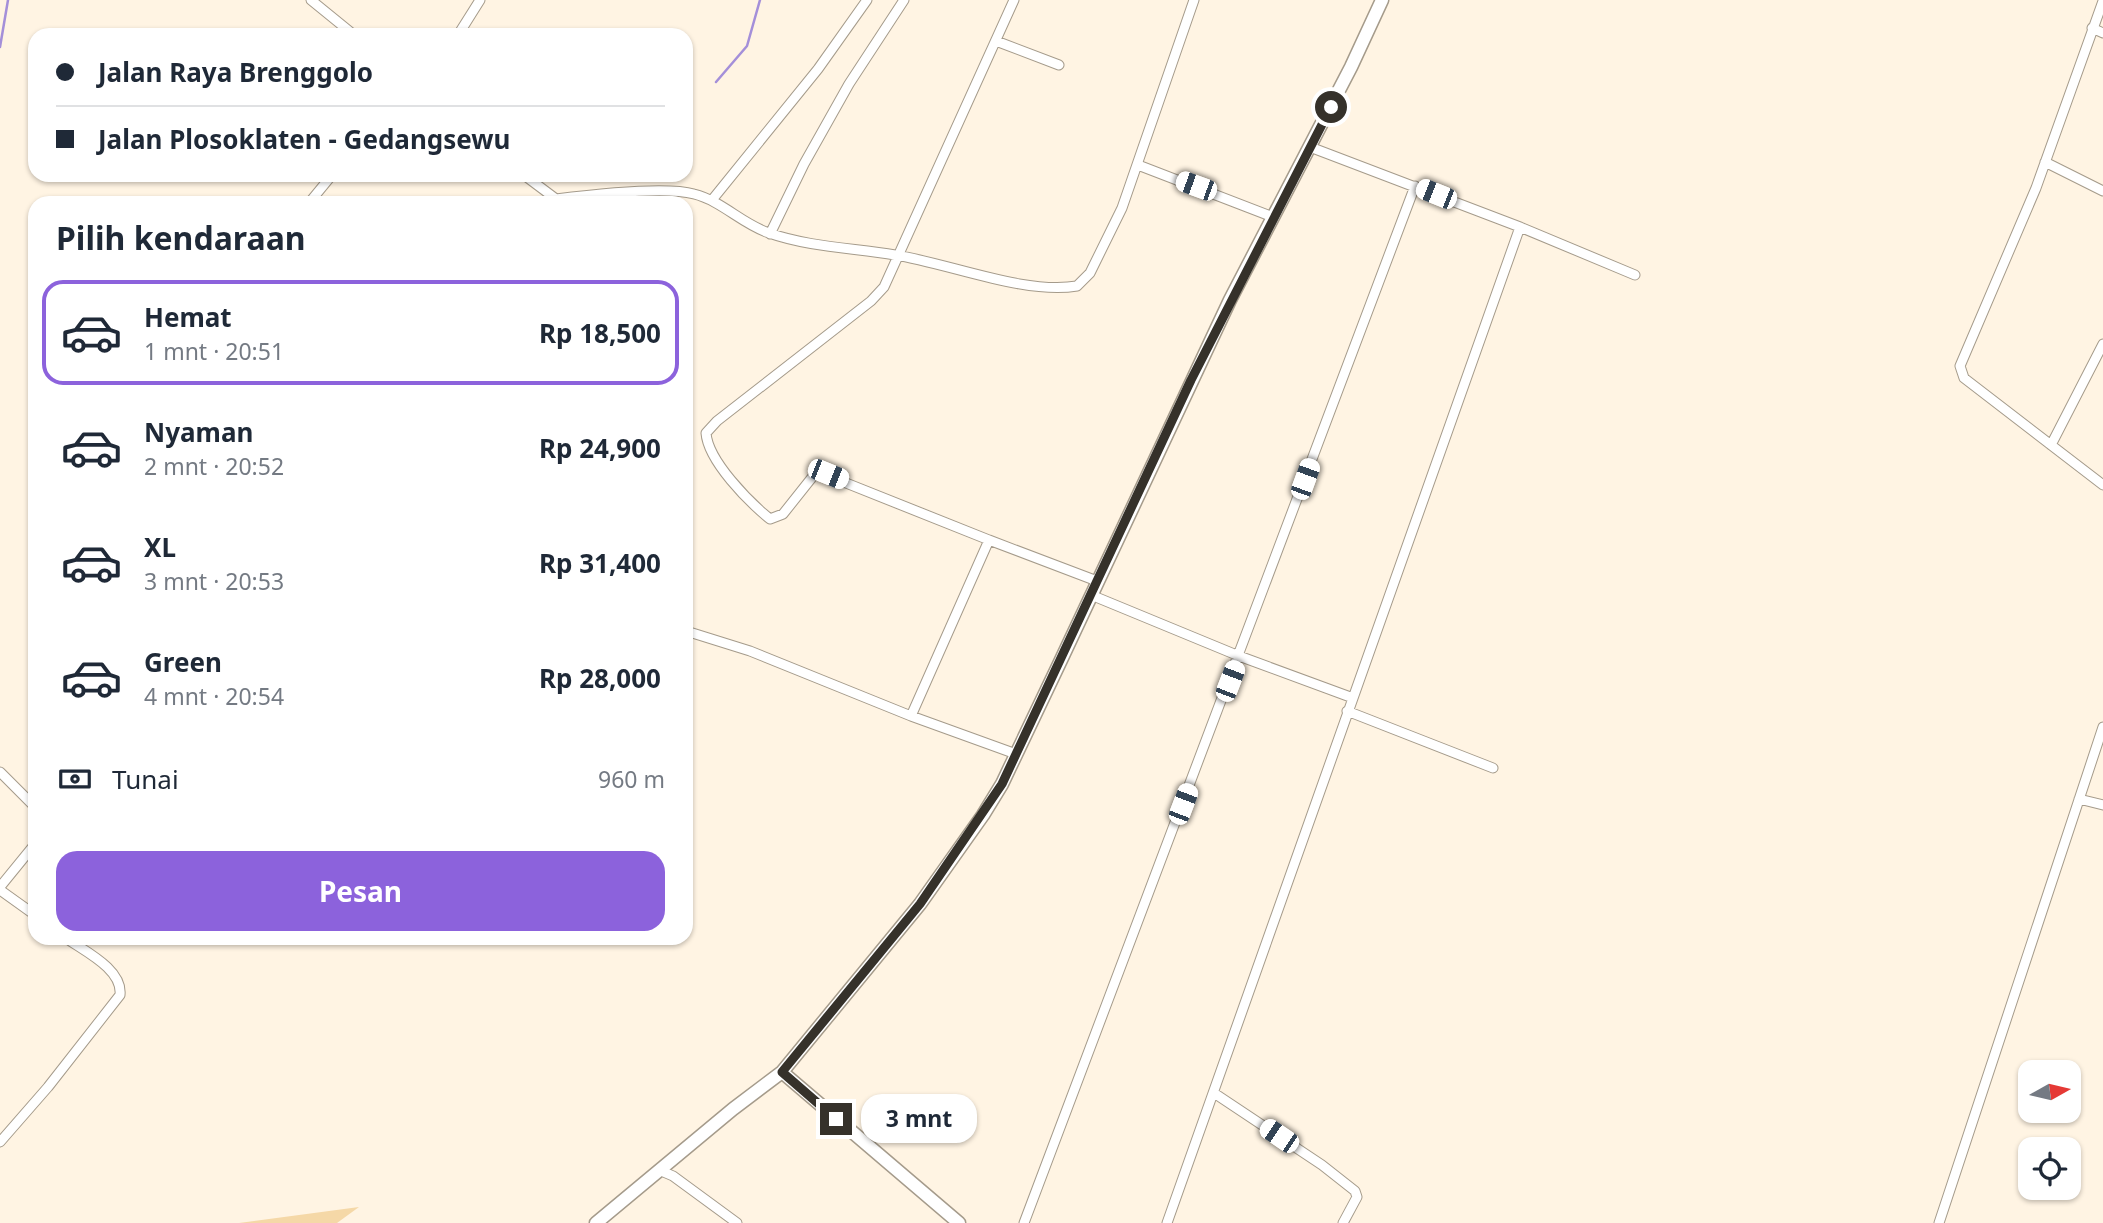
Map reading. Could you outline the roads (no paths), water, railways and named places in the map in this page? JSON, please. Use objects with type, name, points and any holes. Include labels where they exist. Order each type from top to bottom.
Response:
[{"type":"main road","points":[[596,1223],[782,1072],[920,904],[983,815],[1016,754],[1191,380],[1382,0]]},
{"type":"main road","points":[[782,1072],[959,1223]]},
{"type":"street","points":[[311,0],[346,28]]},
{"type":"street","points":[[462,28],[480,0]]},
{"type":"street","points":[[712,200],[818,69],[867,0]]},
{"type":"street","points":[[770,234],[804,164],[849,84],[904,0]]},
{"type":"street","points":[[1014,0],[896,255],[884,287],[871,301],[717,421],[706,433],[707,441],[737,486],[770,519],[783,514],[814,475],[821,473],[1097,581]]},
{"type":"street","points":[[624,196],[680,192],[712,200],[770,234],[799,241],[896,255],[1020,283],[1077,286],[1090,273],[1122,208],[1194,0]]},
{"type":"street","points":[[2103,1],[2045,162],[1960,366],[1964,378],[2103,485]]},
{"type":"street","points":[[2092,28],[2103,33]]},
{"type":"street","points":[[996,41],[1059,65]]},
{"type":"street","points":[[1310,147],[1520,227],[1635,275]]},
{"type":"street","points":[[2045,162],[2103,191]]},
{"type":"street","points":[[1138,164],[1273,217]]},
{"type":"street","points":[[316,196],[326,182]]},
{"type":"street","points":[[532,182],[549,196]]},
{"type":"street","points":[[1024,1223],[1415,186]]},
{"type":"street","points":[[1167,1223],[1520,227]]},
{"type":"street","points":[[2051,446],[2100,358],[2103,344]]},
{"type":"street","points":[[911,716],[989,540]]},
{"type":"street","points":[[1091,595],[1239,656],[1353,698]]},
{"type":"street","points":[[693,633],[750,651],[911,716],[1016,754]]},
{"type":"street","points":[[1347,711],[1493,768]]},
{"type":"street","points":[[1939,1223],[2103,727]]},
{"type":"street","points":[[0,772],[28,800]]},
{"type":"street","points":[[2079,799],[2103,805]]},
{"type":"street","points":[[28,853],[0,889],[28,910]]},
{"type":"street","points":[[0,1142],[48,1087],[120,995],[121,987],[113,972],[76,945]]},
{"type":"street","points":[[1214,1093],[1322,1165],[1355,1191],[1357,1197],[1343,1223]]},
{"type":"street","points":[[659,1170],[673,1176],[737,1223]]},
{"type":"waterway","points":[[0,47],[8,0]]},
{"type":"waterway","points":[[716,82],[747,46],[760,0]]}]
